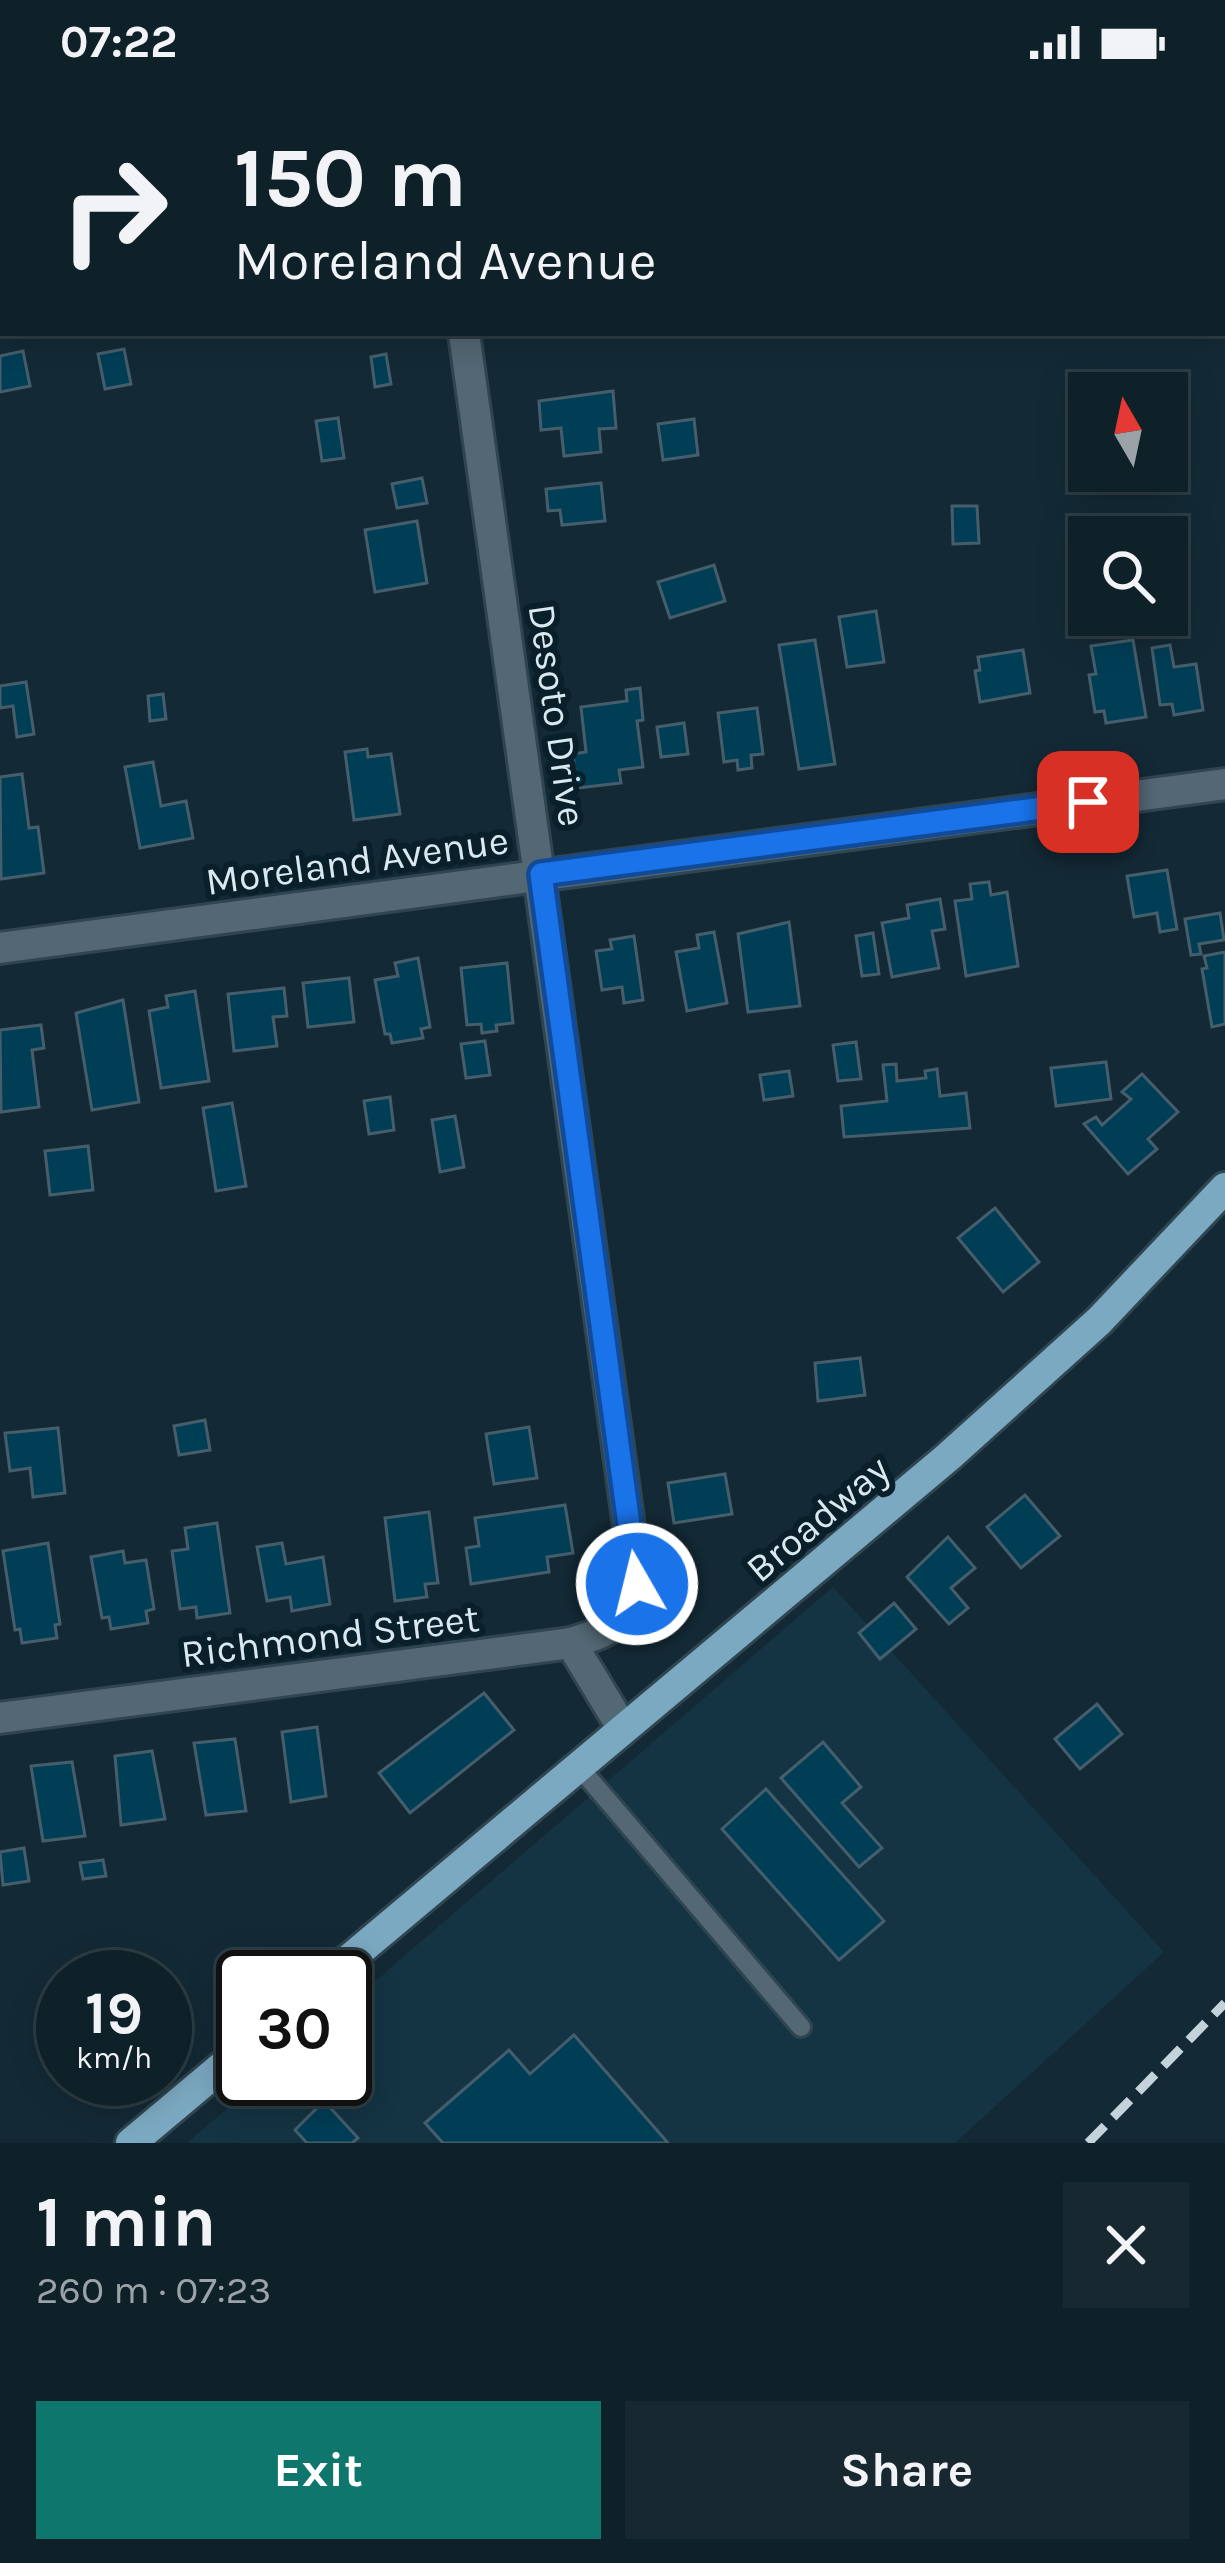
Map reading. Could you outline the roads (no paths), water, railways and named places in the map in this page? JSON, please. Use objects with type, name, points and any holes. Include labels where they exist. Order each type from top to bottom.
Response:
[{"type":"main road","name":"Broadway","points":[[360,1950],[814,1574],[965,1442],[1100,1321],[1225,1188]]},
{"type":"main road","points":[[130,2143],[216,2071]]},
{"type":"street","name":"Desoto Drive","points":[[464,336],[637,1584],[622,1621],[605,1633],[571,1643]]},
{"type":"street","name":"Moreland Avenue","points":[[0,947],[1225,784]]},
{"type":"street","name":"Richmond Street","points":[[0,1718],[571,1643]]},
{"type":"street","points":[[571,1643],[623,1729]]},
{"type":"lane","points":[[579,1767],[801,2027]]},
{"type":"railway","points":[[1088,2143],[1225,2003]]}]
